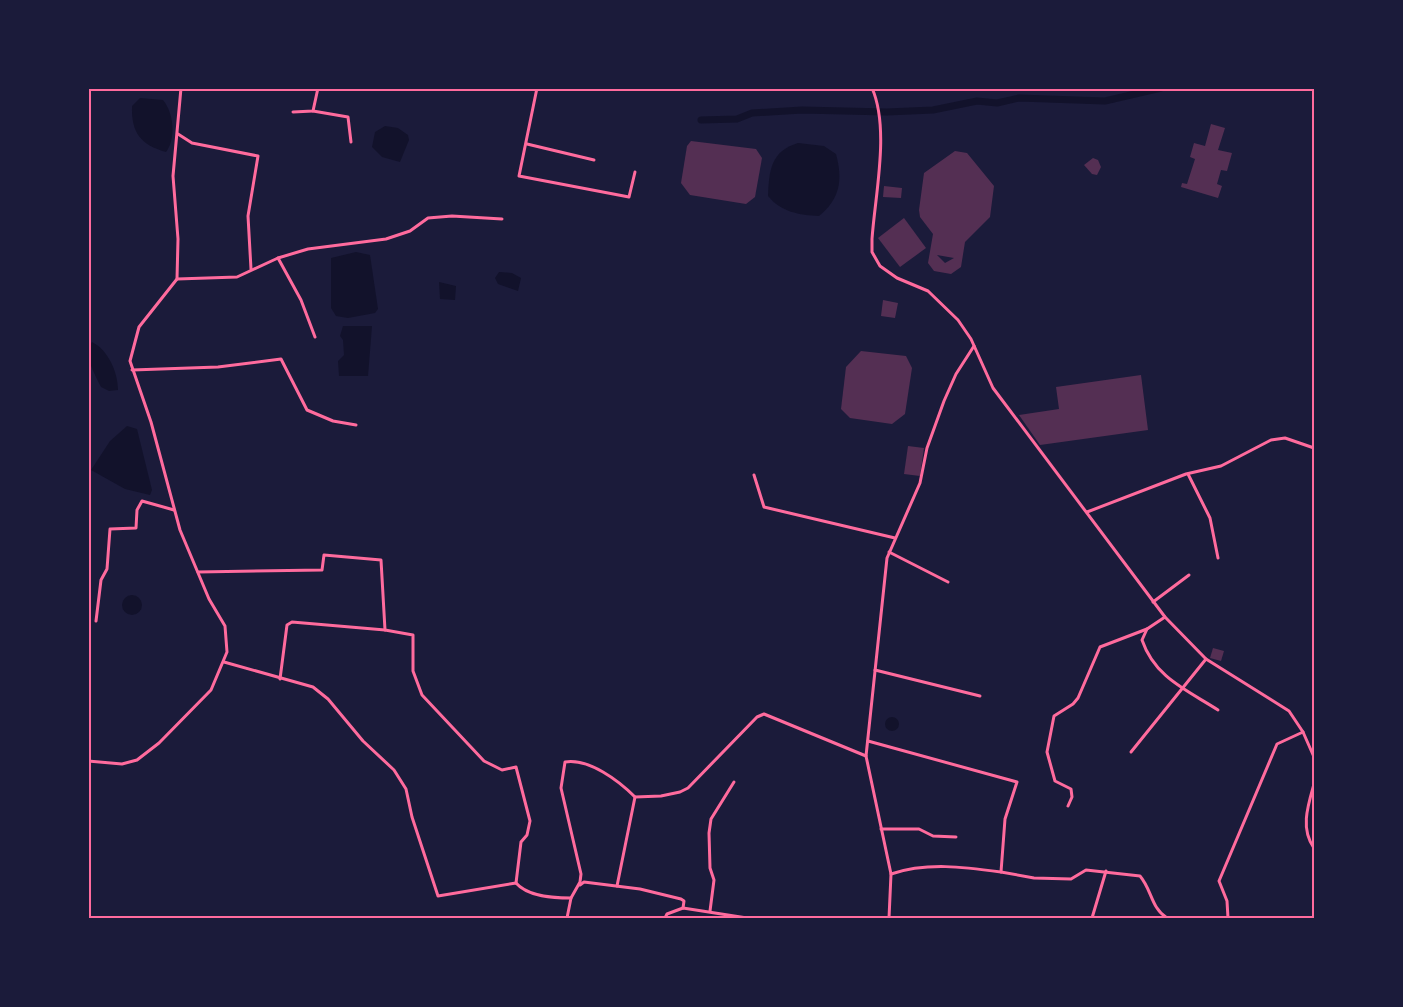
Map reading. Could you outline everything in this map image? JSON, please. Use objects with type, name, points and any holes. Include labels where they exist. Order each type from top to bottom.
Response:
[{"type":"street","points":[[88,761],[123,764],[137,760],[159,743],[211,690],[224,662],[228,640],[225,626],[209,599],[180,530],[151,422],[130,361],[139,327],[177,279],[178,239],[173,176],[181,88]]},
{"type":"street","points":[[313,111],[318,88]]},
{"type":"street","points":[[537,88],[519,176],[629,197],[635,172]]},
{"type":"street","points":[[873,88],[879,112],[872,239],[874,257],[890,274],[928,291],[940,300],[958,320],[974,346],[993,388],[1165,617],[1206,659],[1245,686],[1261,691],[1281,704],[1303,732],[1314,757]]},
{"type":"street","points":[[293,112],[313,111],[348,117],[351,142]]},
{"type":"street","points":[[178,134],[192,143],[258,156],[248,216],[251,269]]},
{"type":"street","points":[[527,144],[594,160]]},
{"type":"street","points":[[177,279],[237,277],[278,258],[308,249],[386,239],[410,231],[428,218],[452,216],[502,219]]},
{"type":"street","points":[[278,258],[301,300],[315,337]]},
{"type":"street","points":[[889,918],[891,874],[866,756],[889,552],[920,483],[927,448],[944,401],[956,374],[974,346]]},
{"type":"street","points":[[132,370],[218,367],[281,359],[307,410],[333,421],[356,424]]},
{"type":"street","points":[[1087,512],[1188,474],[1221,466],[1271,440],[1285,438],[1314,447]]},
{"type":"street","points":[[1188,474],[1210,518],[1218,558]]},
{"type":"street","points":[[754,475],[764,507],[895,538]]},
{"type":"street","points":[[96,621],[101,580],[107,569],[110,529],[136,528],[137,510],[142,501],[174,510]]},
{"type":"street","points":[[889,552],[948,582]]},
{"type":"street","points":[[198,572],[322,570],[324,555],[381,560],[385,630]]},
{"type":"street","points":[[1153,602],[1189,575]]},
{"type":"street","points":[[1068,806],[1072,797],[1071,789],[1055,781],[1047,752],[1054,716],[1078,698],[1100,647],[1147,628],[1165,617]]},
{"type":"street","points":[[280,679],[287,625],[292,622],[385,630],[413,635],[413,671],[422,695],[459,736],[492,767],[502,770],[516,767],[530,821],[527,835],[521,842],[516,883],[520,888],[550,898],[571,898]]},
{"type":"street","points":[[1147,628],[1142,640],[1145,649],[1164,676],[1218,710]]},
{"type":"street","points":[[1131,752],[1206,659]]},
{"type":"street","points":[[224,662],[313,687],[328,699],[363,741],[394,770],[406,789],[412,817],[438,896],[516,883]]},
{"type":"street","points":[[875,670],[980,696]]},
{"type":"street","points":[[634,797],[671,794],[688,788],[757,717],[764,714],[866,756]]},
{"type":"street","points":[[1228,918],[1227,901],[1219,881],[1276,744],[1303,732]]},
{"type":"street","points":[[868,741],[1017,782],[1005,819],[1001,872]]},
{"type":"street","points":[[567,918],[571,898],[581,874],[561,788],[565,762],[577,760],[622,784],[634,797]]},
{"type":"street","points":[[710,911],[714,880],[710,868],[711,819],[734,782]]},
{"type":"street","points":[[1314,784],[1306,818],[1310,842],[1314,848]]},
{"type":"street","points":[[617,886],[634,797]]},
{"type":"street","points":[[881,829],[919,829],[933,836],[956,837]]},
{"type":"street","points":[[891,874],[908,868],[954,866],[1034,878],[1071,879],[1086,870],[1140,876],[1147,884],[1153,904],[1167,918]]},
{"type":"street","points":[[1092,918],[1106,871]]},
{"type":"street","points":[[576,888],[584,882],[617,886],[681,898],[684,901],[683,908]]},
{"type":"street","points":[[665,918],[667,914],[683,908],[747,918]]},
{"type":"shaded area","points":[[140,98],[163,100],[167,105],[172,133],[166,152],[150,146],[136,131],[133,124],[132,106]]},
{"type":"shaded area","points":[[385,126],[398,128],[408,135],[409,140],[400,162],[382,157],[372,147],[375,132]]},
{"type":"shaded area","points":[[798,143],[824,146],[836,154],[839,172],[838,188],[831,203],[819,216],[791,212],[779,206],[768,196],[773,163],[782,151]]},
{"type":"shaded area","points":[[356,252],[370,255],[378,309],[375,313],[348,318],[336,316],[331,308],[331,258]]},
{"type":"shaded area","points":[[499,272],[512,273],[521,278],[518,291],[498,284],[495,278]]},
{"type":"shaded area","points":[[439,282],[456,286],[455,300],[440,299]]},
{"type":"shaded area","points":[[343,326],[372,326],[368,376],[339,376],[338,361],[344,355],[343,340],[340,336]]},
{"type":"shaded area","points":[[92,342],[103,350],[111,362],[118,390],[109,391],[101,387],[89,359]]},
{"type":"shaded area","points":[[127,426],[137,429],[152,490],[150,495],[125,489],[91,470],[110,441]]},
{"type":"shaded area","points":[[132,595],[139,598],[142,605],[139,612],[132,615],[125,612],[122,605],[125,598]]},
{"type":"shaded area","points":[[892,717],[897,719],[899,724],[897,729],[892,731],[887,729],[885,724],[887,719]]},
{"type":"building","points":[[1211,124],[1225,128],[1218,150],[1232,153],[1227,171],[1221,170],[1217,184],[1222,186],[1218,198],[1181,187],[1182,183],[1187,184],[1195,159],[1190,157],[1194,143],[1205,146]]},
{"type":"building","points":[[691,141],[756,149],[762,158],[755,197],[746,204],[690,195],[681,183],[687,146]]},
{"type":"building","points":[[955,151],[967,153],[994,186],[990,217],[965,242],[961,267],[951,274],[934,271],[928,263],[933,234],[920,217],[919,210],[924,173]],"holes":[[[937,255],[954,258],[945,263]]]},
{"type":"building","points":[[1093,158],[1098,160],[1101,167],[1097,175],[1092,174],[1084,165]]},
{"type":"building","points":[[884,186],[902,188],[901,198],[883,197]]},
{"type":"building","points":[[904,218],[926,248],[900,267],[878,238]]},
{"type":"building","points":[[883,300],[898,303],[895,318],[881,316]]},
{"type":"building","points":[[861,351],[906,356],[912,368],[905,414],[892,424],[850,418],[841,409],[846,367]]},
{"type":"building","points":[[1141,375],[1148,430],[1040,445],[1019,415],[1059,409],[1056,387]]},
{"type":"building","points":[[908,446],[924,448],[920,476],[904,474]]},
{"type":"building","points":[[1213,648],[1224,651],[1221,661],[1210,658]]},
{"type":"waterway","points":[[701,120],[737,119],[752,113],[802,110],[887,112],[933,110],[977,101],[997,103],[1019,98],[1105,101],[1161,88]]}]
